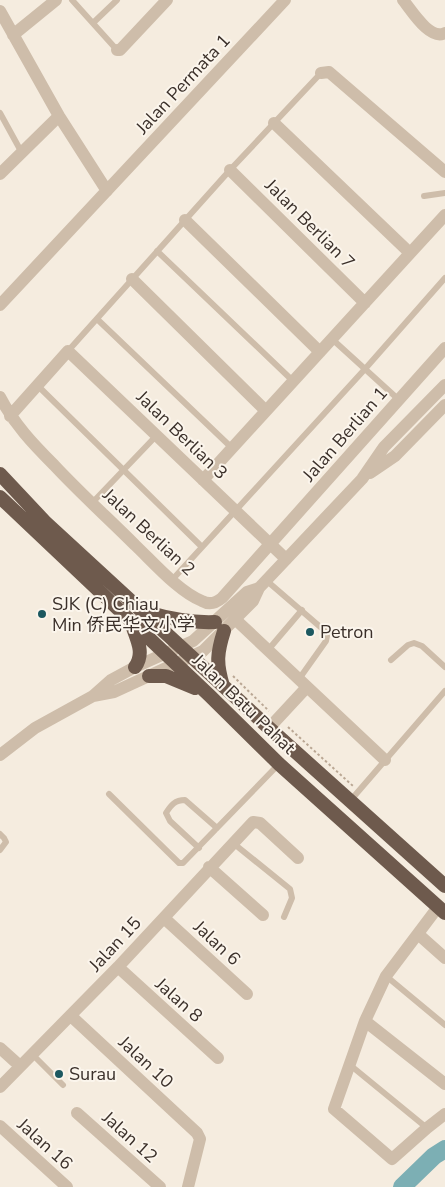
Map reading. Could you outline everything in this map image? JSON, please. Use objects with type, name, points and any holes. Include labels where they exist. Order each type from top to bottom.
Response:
[{"type":"highway","name":"Jalan Batu Pahat","points":[[0,474],[46,523],[269,728],[445,886]]},
{"type":"highway","name":"Jalan Batu Pahat","points":[[0,497],[209,695],[278,764],[442,910]]},
{"type":"highway","points":[[140,610],[178,621],[220,626],[217,660],[223,686]]},
{"type":"highway","points":[[130,621],[140,649],[140,660],[135,667]]},
{"type":"highway","points":[[149,676],[166,676],[209,695]]},
{"type":"street","points":[[13,35],[56,0]]},
{"type":"street","points":[[117,50],[120,50],[167,0]]},
{"type":"street","name":"Jalan Permata 1","points":[[0,305],[285,0]]},
{"type":"street","points":[[405,1],[429,32],[443,37]]},
{"type":"street","points":[[0,11],[60,116],[107,191]]},
{"type":"street","points":[[321,74],[329,72],[445,172]]},
{"type":"street","points":[[0,174],[60,116]]},
{"type":"street","points":[[274,123],[410,253]]},
{"type":"street","name":"Jalan Berlian 7","points":[[230,170],[365,303]]},
{"type":"street","points":[[203,480],[445,215]]},
{"type":"street","points":[[185,220],[320,352]]},
{"type":"street","points":[[132,279],[266,411]]},
{"type":"street","name":"Jalan Berlian 1","points":[[271,544],[445,348]]},
{"type":"street","points":[[10,416],[68,350]]},
{"type":"street","name":"Jalan Berlian 3","points":[[68,350],[286,559]]},
{"type":"street","points":[[220,626],[236,620],[254,601],[263,584],[362,479],[384,447],[445,385]]},
{"type":"street","name":"Jalan Berlian 2","points":[[0,397],[10,416],[24,434],[172,580],[200,601],[212,604],[218,601],[271,544]]},
{"type":"street","points":[[362,479],[395,456],[445,405]]},
{"type":"street","points":[[0,755],[35,728],[93,696],[111,680],[135,667],[165,654],[203,651],[247,592],[263,584]]},
{"type":"street","points":[[236,620],[385,760]]},
{"type":"street","points":[[93,696],[114,692],[176,664],[186,652]]},
{"type":"street","points":[[269,728],[289,706],[303,683]]},
{"type":"street","name":"Jalan 15","points":[[0,1087],[118,967],[252,822],[260,823],[298,858]]},
{"type":"street","points":[[209,867],[263,915]]},
{"type":"street","points":[[442,910],[418,934],[386,976],[365,1021],[334,1109],[392,1159],[445,1114]]},
{"type":"street","name":"Jalan 6","points":[[164,918],[247,994]]},
{"type":"street","points":[[418,934],[445,958]]},
{"type":"street","name":"Jalan 8","points":[[118,967],[218,1058]]},
{"type":"street","name":"Jalan 10","points":[[71,1016],[197,1133],[200,1139],[188,1187]]},
{"type":"street","points":[[365,1021],[445,1084]]},
{"type":"street","points":[[0,1048],[20,1066]]},
{"type":"street","name":"Jalan 12","points":[[77,1113],[160,1187]]},
{"type":"street","name":"Jalan 16","points":[[0,1126],[67,1187]]},
{"type":"lane","points":[[72,0],[117,50]]},
{"type":"lane","points":[[93,23],[117,0]]},
{"type":"lane","points":[[68,350],[230,170],[321,74]]},
{"type":"lane","points":[[0,113],[22,153]]},
{"type":"lane","points":[[424,196],[445,193]]},
{"type":"lane","points":[[157,251],[293,381]]},
{"type":"lane","points":[[172,580],[365,369],[445,278]]},
{"type":"lane","points":[[97,318],[232,448]]},
{"type":"lane","points":[[332,339],[398,399]]},
{"type":"lane","points":[[37,385],[202,547]]},
{"type":"lane","points":[[92,503],[157,435]]},
{"type":"lane","points":[[263,584],[302,610],[325,631],[326,641],[303,683]]},
{"type":"lane","points":[[268,650],[302,610]]},
{"type":"lane","points":[[391,660],[408,645],[414,643],[422,646],[445,668]]},
{"type":"lane","points":[[350,801],[445,690]]},
{"type":"lane","points":[[109,794],[179,863],[183,863],[188,860],[278,764]]},
{"type":"lane","points":[[199,848],[170,821],[166,813],[170,806],[178,800],[185,800],[217,828]]},
{"type":"lane","points":[[0,834],[6,842],[0,850]]},
{"type":"lane","points":[[233,843],[290,890],[292,898],[284,917]]},
{"type":"lane","points":[[386,976],[445,1025]]},
{"type":"lane","points":[[32,1054],[64,1084]]},
{"type":"lane","points":[[350,1065],[427,1128]]},
{"type":"waterway","points":[[402,1187],[434,1156],[445,1149]]},
{"type":"place","name":"SJK (C) Chiau Min 侨民华文小学","points":[[42,614]]},
{"type":"place","name":"Petron","points":[[310,632]]},
{"type":"place","name":"Surau","points":[[59,1074]]}]
